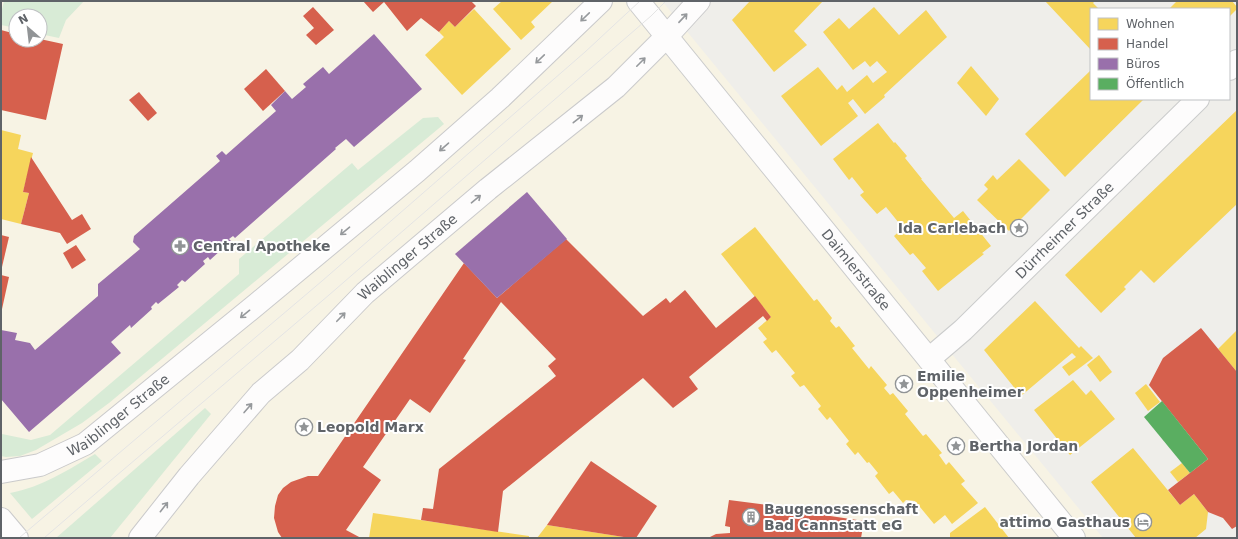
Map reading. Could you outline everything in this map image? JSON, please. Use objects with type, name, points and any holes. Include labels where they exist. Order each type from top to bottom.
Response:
[{"type":"main road","name":"Waiblinger Straße","points":[[1,472],[40,465],[85,444],[417,171],[500,98],[601,1]]},
{"type":"main road","name":"Daimlerstraße","points":[[638,1],[1074,538]]},
{"type":"main road","name":"Waiblinger Straße","points":[[140,538],[189,476],[261,393],[300,360],[365,293],[488,189],[611,91],[667,36],[699,1]]},
{"type":"main road","name":"Dürrheimer Straße","points":[[929,359],[963,330],[1197,100]]},
{"type":"main road","points":[[1,519],[17,538]]},
{"type":"shaded area","points":[[1,1],[363,1],[373,12],[385,1],[662,1],[1103,538],[1,538]]},
{"type":"green space","points":[[4,1],[84,1],[66,20],[59,38],[48,36],[48,8],[8,8],[8,26],[1,25],[1,13]]},
{"type":"green space","points":[[438,117],[444,124],[109,403],[82,423],[36,450],[20,456],[1,456],[2,434],[31,440],[50,435],[239,274],[239,259],[352,163],[358,170],[423,118]]},
{"type":"green space","points":[[205,408],[211,414],[110,538],[56,538]]},
{"type":"green space","points":[[95,454],[102,461],[32,519],[10,493],[33,487],[44,482],[65,472]]},
{"type":"building: Wohnen","points":[[502,1],[553,1],[531,22],[535,27],[521,40],[493,9]]},
{"type":"building: Wohnen","points":[[750,1],[823,1],[794,31],[807,45],[774,72],[732,20]]},
{"type":"building: Wohnen","points":[[1045,1],[1095,1],[1093,3],[1098,8],[1090,8],[1090,49]]},
{"type":"building: Wohnen","points":[[1177,1],[1232,1],[1237,9],[1230,16],[1230,8],[1170,8]]},
{"type":"building: Wohnen","points":[[874,7],[899,35],[926,10],[947,37],[884,95],[885,97],[865,114],[853,99],[848,103],[858,116],[821,146],[781,96],[818,67],[837,90],[842,85],[847,92],[867,75],[873,83],[887,72],[877,61],[870,67],[865,61],[853,70],[823,32],[839,18],[849,29]]},
{"type":"building: Wohnen","points":[[474,9],[511,49],[462,95],[425,55],[444,37],[439,32],[449,21],[455,27]]},
{"type":"building: Wohnen","points":[[971,66],[999,99],[986,116],[957,83]]},
{"type":"building: Wohnen","points":[[1090,71],[1090,100],[1143,100],[1065,177],[1025,134]]},
{"type":"building: Wohnen","points":[[1237,110],[1237,204],[1154,283],[1141,270],[1124,287],[1126,289],[1101,313],[1065,275]]},
{"type":"building: Wohnen","points":[[878,123],[907,156],[905,158],[954,218],[963,211],[991,246],[982,253],[984,254],[938,291],[922,271],[926,268],[913,253],[910,255],[894,236],[903,228],[886,207],[877,214],[860,195],[864,192],[852,177],[849,180],[833,159]]},
{"type":"building: Wohnen","points":[[1,130],[21,135],[18,149],[33,153],[23,192],[29,193],[21,224],[1,219]]},
{"type":"building: Wohnen","points":[[1019,159],[1050,190],[1009,231],[977,200],[988,189],[984,185],[993,175],[997,180]]},
{"type":"building: Wohnen","points":[[755,227],[814,301],[817,299],[832,318],[830,321],[836,328],[839,326],[855,346],[852,348],[869,369],[871,366],[887,385],[884,388],[890,395],[893,393],[908,411],[905,414],[923,436],[926,434],[942,453],[939,455],[946,465],[949,462],[965,481],[961,484],[978,503],[952,524],[945,515],[934,524],[915,501],[906,500],[903,503],[893,491],[889,494],[875,476],[878,473],[869,462],[867,463],[858,452],[855,455],[846,444],[849,441],[830,417],[827,420],[818,409],[821,406],[804,385],[800,387],[791,376],[795,373],[776,350],[772,353],[763,342],[767,339],[758,328],[771,317],[721,254]]},
{"type":"building: Wohnen","points":[[1035,301],[1079,348],[1081,346],[1093,358],[1069,376],[1062,367],[1076,357],[1072,353],[1021,396],[984,350]]},
{"type":"building: Wohnen","points":[[1237,330],[1237,372],[1218,349]]},
{"type":"building: Wohnen","points":[[1099,355],[1112,372],[1100,382],[1087,365]]},
{"type":"building: Wohnen","points":[[1073,380],[1086,395],[1091,390],[1115,419],[1070,455],[1034,410]]},
{"type":"building: Wohnen","points":[[1146,384],[1160,402],[1148,411],[1135,393]]},
{"type":"building: Wohnen","points":[[1133,448],[1180,505],[1194,494],[1208,512],[1206,529],[1195,538],[1136,538],[1091,482]]},
{"type":"building: Wohnen","points":[[1182,463],[1190,473],[1178,482],[1170,472]]},
{"type":"building: Wohnen","points":[[985,507],[1009,538],[950,538],[950,533]]},
{"type":"building: Wohnen","points":[[373,513],[529,536],[529,538],[369,538]]},
{"type":"building: Wohnen","points":[[547,525],[624,537],[624,538],[537,538]]},
{"type":"building: Handel","points":[[363,1],[471,1],[476,6],[455,27],[449,21],[439,32],[421,18],[407,31],[384,2],[373,12]]},
{"type":"building: Handel","points":[[313,7],[334,30],[316,45],[306,35],[314,28],[303,16]]},
{"type":"building: Handel","points":[[1,30],[8,32],[8,48],[48,48],[48,41],[63,44],[46,120],[1,110]]},
{"type":"building: Handel","points":[[266,69],[285,91],[263,111],[244,89]]},
{"type":"building: Handel","points":[[139,92],[157,113],[148,121],[129,100]]},
{"type":"building: Handel","points":[[31,157],[72,220],[82,214],[91,229],[67,244],[60,233],[21,224],[29,193],[23,192]]},
{"type":"building: Handel","points":[[1,235],[9,237],[2,267],[1,267]]},
{"type":"building: Handel","points":[[566,239],[643,316],[666,298],[670,303],[685,290],[716,328],[755,296],[771,317],[767,321],[763,316],[689,377],[698,389],[673,408],[643,378],[503,491],[498,532],[421,520],[423,508],[433,509],[439,469],[556,376],[548,366],[556,359],[501,302],[463,359],[466,360],[430,413],[410,399],[363,467],[381,480],[346,530],[361,538],[282,538],[278,532],[274,518],[278,495],[283,488],[291,482],[308,476],[318,476],[464,263],[497,298]]},
{"type":"building: Handel","points":[[76,245],[86,260],[72,269],[63,253]]},
{"type":"building: Handel","points":[[1,275],[9,277],[2,309],[1,309]]},
{"type":"building: Handel","points":[[1201,328],[1237,372],[1237,526],[1232,529],[1223,518],[1208,512],[1194,494],[1180,505],[1168,490],[1208,459],[1149,385],[1163,358]]},
{"type":"building: Handel","points":[[591,461],[657,506],[636,538],[547,525]]},
{"type":"building: Handel","points":[[729,500],[776,506],[776,508],[864,521],[861,538],[708,538],[716,534],[730,533],[730,527],[725,526]]},
{"type":"building: Büros","points":[[374,34],[422,89],[354,147],[346,139],[235,238],[233,236],[229,239],[231,241],[210,260],[208,257],[203,261],[205,264],[185,282],[182,280],[177,285],[179,287],[158,304],[156,302],[151,307],[152,309],[131,328],[130,325],[111,342],[121,353],[29,432],[1,399],[1,330],[17,333],[15,340],[30,343],[35,350],[98,296],[98,284],[140,249],[133,242],[134,236],[220,161],[216,156],[222,151],[226,155],[276,111],[271,105],[285,91],[292,99],[306,87],[303,84],[323,67],[329,74]]},
{"type":"building: Büros","points":[[527,192],[567,239],[497,298],[455,254]]},
{"type":"building: Öffentlich","points":[[1162,401],[1208,459],[1190,473],[1144,417]]},
{"type":"tram line","points":[[19,538],[322,281],[585,52],[640,1]]},
{"type":"tram line","points":[[44,538],[329,295],[651,16],[666,1]]},
{"type":"place","name":"Ida Carlebach","points":[[1019,228]]},
{"type":"place","name":"Central Apotheke","points":[[180,246]]},
{"type":"place","name":"Emilie Oppenheimer","points":[[904,384]]},
{"type":"place","name":"Leopold Marx","points":[[304,427]]},
{"type":"place","name":"Bertha Jordan","points":[[956,446]]},
{"type":"place","name":"Baugenossenschaft Bad Cannstatt eG","points":[[751,517]]},
{"type":"place","name":"attimo Gasthaus","points":[[1143,522]]}]
